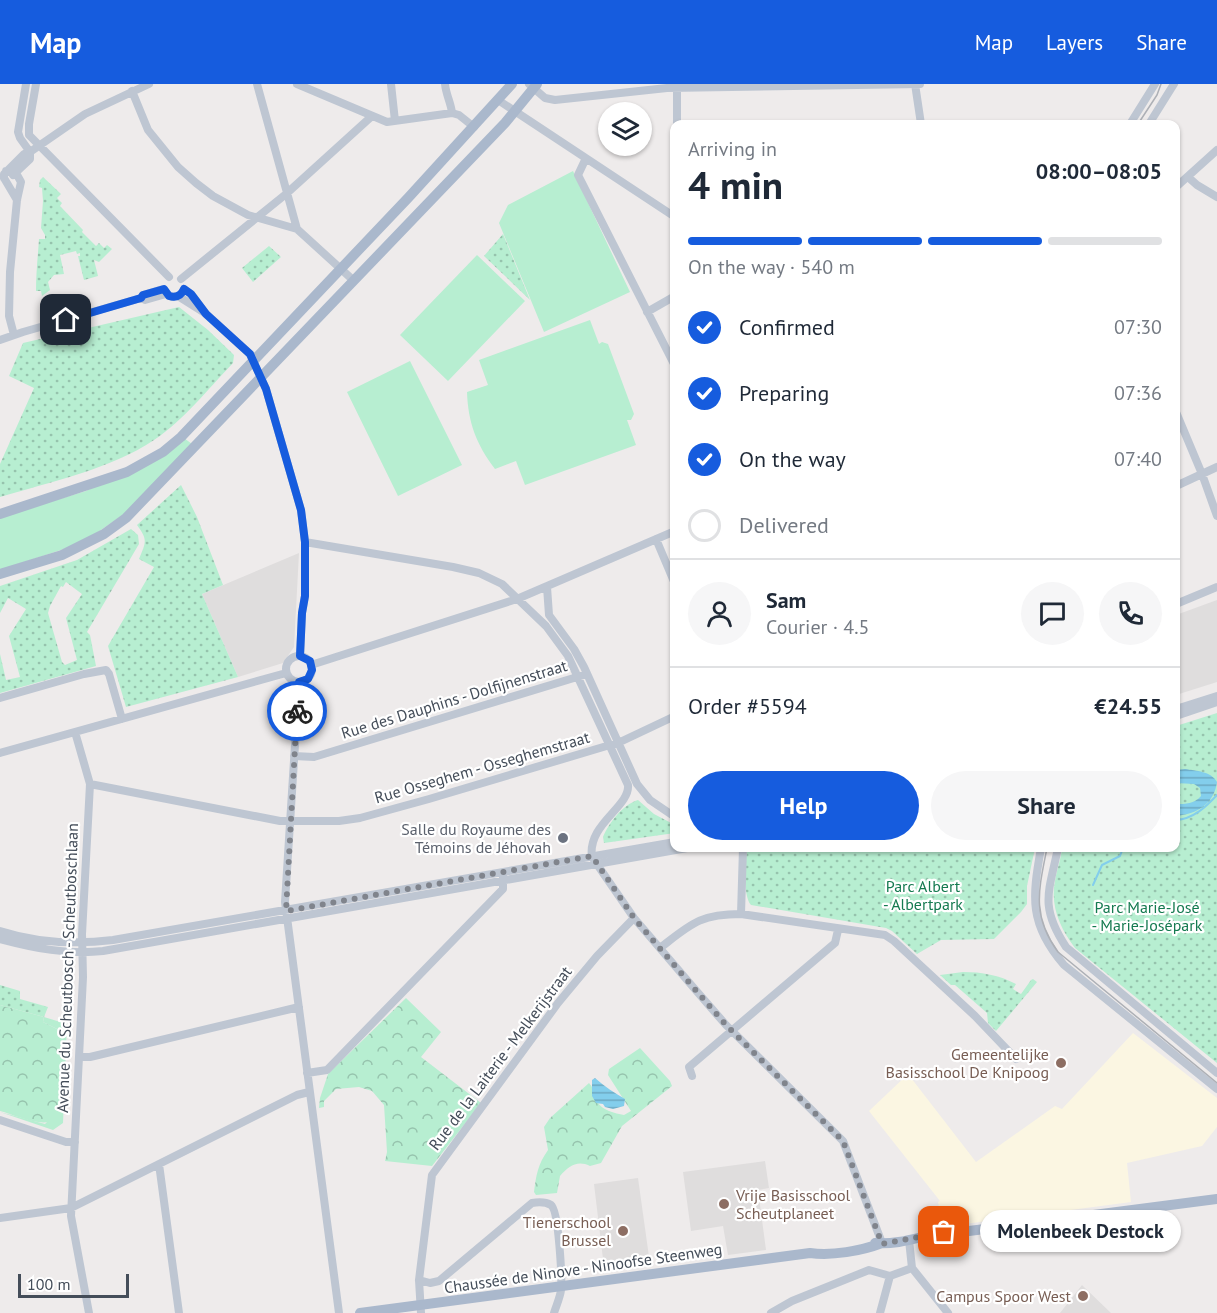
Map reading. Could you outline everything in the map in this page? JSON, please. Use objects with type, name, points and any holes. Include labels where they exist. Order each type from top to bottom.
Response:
[{"type":"main road","points":[[0,514],[109,480],[147,462],[181,437],[512,84]]},
{"type":"main road","points":[[0,574],[62,555],[104,534],[126,518],[515,111],[533,85]]},
{"type":"main road","name":"Chaussée de Ninove - Ninoofse Steenweg","points":[[360,1313],[420,1309],[561,1286],[810,1253],[820,1249],[871,1242],[882,1244],[929,1234],[969,1231],[1217,1199]]},
{"type":"street","points":[[4,176],[16,173],[30,159],[30,152],[18,132],[26,84]]},
{"type":"street","points":[[36,84],[28,132],[169,277]]},
{"type":"street","points":[[4,176],[24,154],[40,146],[85,114],[149,84]]},
{"type":"street","points":[[257,84],[297,229]]},
{"type":"street","points":[[297,84],[387,122],[452,113],[459,115],[474,127]]},
{"type":"street","points":[[391,84],[395,121]]},
{"type":"street","points":[[445,84],[446,96],[451,103],[452,113]]},
{"type":"street","points":[[915,84],[920,120]]},
{"type":"street","points":[[533,85],[548,99],[555,100],[677,88],[920,84]]},
{"type":"street","points":[[1132,120],[1155,84]]},
{"type":"street","points":[[1152,120],[1174,84]]},
{"type":"street","points":[[677,88],[677,120]]},
{"type":"street","points":[[132,92],[148,130],[178,167],[213,196],[248,215],[297,229],[353,280]]},
{"type":"street","points":[[498,100],[670,214]]},
{"type":"street","points":[[181,279],[258,218],[372,116]]},
{"type":"street","points":[[1180,184],[1217,150]]},
{"type":"street","points":[[586,158],[578,175],[670,357]]},
{"type":"street","points":[[14,335],[9,316],[10,272],[17,200],[21,183],[16,173]]},
{"type":"street","points":[[4,176],[17,200]]},
{"type":"street","points":[[1188,177],[1217,197]]},
{"type":"street","points":[[181,279],[176,276],[169,277],[164,282],[165,292],[172,297],[181,293],[191,294],[206,314],[250,354],[267,392],[301,510],[305,542],[305,596],[300,656]]},
{"type":"street","points":[[181,279],[181,293]]},
{"type":"street","points":[[0,340],[141,298],[145,300],[165,292]]},
{"type":"street","points":[[646,312],[670,299]]},
{"type":"street","points":[[1180,422],[1217,516]]},
{"type":"street","points":[[1180,484],[1217,467]]},
{"type":"street","points":[[311,665],[548,587],[670,533]]},
{"type":"street","points":[[656,539],[670,572]]},
{"type":"street","points":[[305,542],[470,571],[502,584],[546,626],[558,641],[583,676],[620,742],[637,784],[657,806],[670,814]]},
{"type":"street","points":[[548,587],[549,615],[574,649],[610,745],[628,785],[626,797]]},
{"type":"street","points":[[1180,602],[1217,587]]},
{"type":"street","points":[[300,656],[307,658],[311,665],[312,670],[308,679],[299,682],[291,680],[286,673],[290,659],[300,656]]},
{"type":"street","points":[[0,698],[106,670],[122,719]]},
{"type":"street","points":[[0,753],[286,673]]},
{"type":"street","name":"Rue des Dauphins - Dolfijnenstraat","points":[[294,756],[314,757],[583,676]]},
{"type":"street","points":[[299,682],[286,915],[339,1313]]},
{"type":"street","points":[[1180,708],[1217,696]]},
{"type":"street","points":[[1180,715],[1217,702]]},
{"type":"street","name":"Rue Osseghem - Osseghemstraat","points":[[90,784],[291,822],[339,821],[360,818],[620,742],[670,718]]},
{"type":"street","name":"Avenue du Scheutbosch - Scheutboschlaan","points":[[75,732],[90,784],[71,1216],[89,1313]]},
{"type":"street","points":[[645,794],[626,797],[600,826],[591,848],[595,860],[634,918],[732,1031],[843,1141],[882,1244]]},
{"type":"street","points":[[595,860],[670,843]]},
{"type":"street","points":[[0,932],[103,951],[503,876],[670,850]]},
{"type":"street","points":[[741,914],[743,852]]},
{"type":"street","points":[[1040,852],[1034,897],[1038,923],[1053,953],[1064,965],[1217,1089]]},
{"type":"street","points":[[1057,852],[1049,882],[1047,902],[1053,929],[1065,947],[1217,1073]]},
{"type":"street","points":[[307,1073],[327,1070],[503,889],[503,876]]},
{"type":"street","points":[[660,948],[692,923],[719,914],[741,914],[838,930],[885,935],[975,1016],[1016,1059]]},
{"type":"street","name":"Rue de la Laiterie - Melkerijstraat","points":[[420,1309],[419,1280],[432,1174],[558,1003],[597,956],[634,918]]},
{"type":"street","points":[[692,1077],[689,1067],[836,943],[838,930]]},
{"type":"street","points":[[0,939],[41,949],[83,948]]},
{"type":"street","points":[[79,1057],[90,1057],[299,1007]]},
{"type":"street","points":[[0,1218],[71,1208],[297,1095],[309,1092]]},
{"type":"street","points":[[0,1120],[55,1139],[75,1142]]},
{"type":"street","points":[[159,1164],[179,1313]]},
{"type":"street","points":[[419,1280],[430,1283],[439,1281],[532,1203],[538,1202],[552,1206],[556,1212],[561,1286],[554,1313]]},
{"type":"street","points":[[909,1240],[912,1268],[948,1313]]},
{"type":"street","points":[[775,1312],[792,1301],[869,1270],[890,1276],[912,1268]]},
{"type":"street","points":[[880,1313],[890,1276]]},
{"type":"shaded area","points":[[299,553],[294,647],[283,663],[238,677],[202,594]]},
{"type":"shaded area","points":[[1217,600],[1217,682],[1180,694],[1180,614]]},
{"type":"shaded area","points":[[1133,1033],[1217,1098],[1217,1127],[1202,1146],[1127,1163],[1131,1202],[942,1227],[938,1202],[940,1201],[869,1111],[908,1074],[976,1162],[1055,1106],[1062,1109]]},
{"type":"shaded area","name":"Vrije Basisschool Scheutplaneet","points":[[765,1161],[769,1188],[758,1190],[766,1250],[728,1255],[723,1226],[691,1231],[683,1172]]},
{"type":"shaded area","name":"Tienerschool Brussel","points":[[638,1178],[650,1264],[603,1271],[594,1184]]},
{"type":"shaded area","name":"Campus Spoor West","points":[[1082,1285],[1084,1287],[1111,1313],[1060,1313]]},
{"type":"green space","points":[[573,171],[630,292],[544,332],[499,223],[508,205]]},
{"type":"green space","points":[[43,177],[61,194],[57,198],[62,203],[60,206],[83,230],[82,232],[96,246],[99,243],[104,248],[107,245],[112,249],[99,262],[94,260],[98,276],[84,280],[78,256],[80,253],[77,254],[76,251],[60,255],[64,274],[54,275],[48,282],[50,290],[42,296],[41,291],[36,291],[39,239],[45,239],[41,228],[42,188],[39,187]]},
{"type":"green space","points":[[503,234],[530,300],[484,256]]},
{"type":"green space","points":[[269,246],[281,257],[253,282],[242,268]]},
{"type":"green space","points":[[477,255],[525,301],[448,381],[400,335]]},
{"type":"green space","points":[[179,307],[234,355],[233,363],[195,404],[154,440],[119,459],[80,474],[0,497],[0,464],[34,388],[9,376],[23,343]]},
{"type":"green space","points":[[590,320],[599,344],[602,342],[608,344],[634,414],[631,420],[627,420],[636,445],[525,485],[516,461],[495,469],[474,432],[467,392],[488,385],[479,360]]},
{"type":"green space","points":[[410,361],[462,465],[398,496],[347,392]]},
{"type":"green space","points":[[184,438],[192,444],[127,512],[82,543],[0,570],[0,517],[86,491]]},
{"type":"green space","points":[[181,485],[197,517],[223,585],[202,594],[238,677],[126,707],[108,646],[154,567],[139,559],[145,541],[137,525]]},
{"type":"green space","points":[[131,529],[138,535],[139,544],[87,632],[90,635],[96,666],[0,693],[0,654],[6,680],[20,677],[9,636],[26,609],[8,598],[0,613],[0,586],[77,560]],"holes":[[[66,582],[82,594],[66,618],[77,660],[65,665],[62,662],[48,613],[61,586],[63,587]]]},
{"type":"green space","name":"Parc Marie-José - Marie-Josépark","points":[[1217,713],[1217,1063],[1075,948],[1057,916],[1054,899],[1062,852],[1180,852],[1180,725]]},
{"type":"green space","points":[[638,800],[654,814],[670,822],[670,834],[604,843],[603,837],[612,820],[632,802]]},
{"type":"green space","name":"Parc Albert - Albertpark","points":[[747,852],[1034,852],[1027,886],[1027,904],[994,939],[941,940],[917,954],[886,928],[751,905],[748,901],[745,878]]},
{"type":"green space","points":[[963,972],[984,973],[1003,978],[1016,984],[1013,989],[1021,994],[1031,980],[1037,982],[996,1031],[988,1023],[987,1013],[940,975]]},
{"type":"green space","points":[[0,985],[20,991],[20,999],[48,1007],[44,1017],[0,1005]]},
{"type":"green space","points":[[406,998],[441,1032],[421,1057],[481,1103],[432,1166],[385,1161],[387,1152],[384,1105],[372,1091],[359,1087],[336,1089],[324,1101],[324,1107],[319,1108],[328,1074]]},
{"type":"green space","points":[[0,1005],[44,1017],[43,1022],[57,1029],[62,1035],[62,1107],[59,1116],[53,1121],[36,1122],[0,1111]]},
{"type":"green space","points":[[44,1017],[67,1024],[63,1123],[53,1130],[0,1112],[45,1124],[62,1107],[62,1035],[57,1029],[43,1022]]},
{"type":"green space","points":[[640,1048],[672,1086],[622,1126],[601,1163],[590,1166],[574,1165],[560,1176],[557,1193],[536,1195],[534,1192],[538,1170],[548,1150],[544,1127],[550,1118],[589,1083],[602,1107],[624,1115],[631,1111],[608,1075],[609,1069]]},
{"type":"water","points":[[1180,770],[1207,774],[1217,782],[1208,802],[1191,813],[1180,815],[1180,804],[1193,802],[1201,796],[1200,788],[1194,784],[1180,783]]},
{"type":"water","points":[[595,1078],[625,1099],[624,1106],[613,1109],[596,1103],[592,1096],[592,1080]]},
{"type":"waterway","points":[[1180,819],[1194,815],[1217,795]]},
{"type":"waterway","points":[[1093,885],[1102,865],[1120,856],[1122,852]]},
{"type":"tram line","points":[[1141,120],[1157,95],[1161,84]]},
{"type":"tram line","points":[[1046,852],[1039,902],[1044,926],[1058,952],[1217,1083]]},
{"type":"way so far","points":[[297,711],[286,911],[592,856],[634,918],[668,960],[726,1025],[843,1141],[882,1244],[944,1232]]},
{"type":"place","name":"Salle du Royaume des Témoins de Jéhovah","points":[[563,838]]},
{"type":"place","name":"Gemeentelijke Basisschool De Knipoog","points":[[1061,1063]]},
{"type":"place","name":"Vrije Basisschool Scheutplaneet","points":[[724,1204]]},
{"type":"place","name":"Tienerschool Brussel","points":[[623,1231]]},
{"type":"place","name":"Molenbeek Destock","points":[[944,1232]]},
{"type":"place","name":"Campus Spoor West","points":[[1083,1296]]},
{"type":"route","points":[[66,320],[164,289],[169,296],[176,297],[184,289],[200,304],[206,314],[250,354],[266,389],[301,510],[305,542],[305,596],[300,656],[310,661],[312,670],[308,679],[299,682],[297,711]]}]
